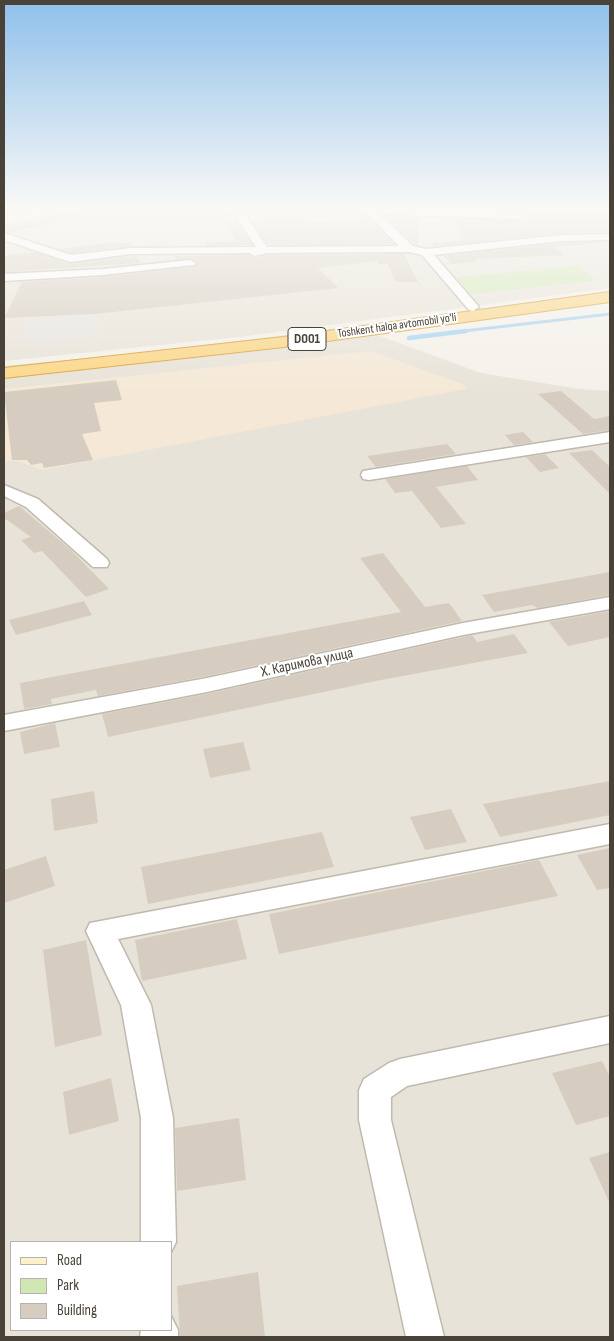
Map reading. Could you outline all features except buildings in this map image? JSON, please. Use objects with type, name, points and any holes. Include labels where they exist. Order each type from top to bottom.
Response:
[{"type":"highway","name":"Toshkent halqa avtomobil yo'li","points":[[4,361],[203,342],[610,288]]},
{"type":"highway","name":"Toshkent halqa avtomobil yo'li","points":[[4,373],[284,342],[610,297]]},
{"type":"street","points":[[4,278],[119,270]]},
{"type":"street","points":[[441,270],[473,307]]},
{"type":"street","points":[[369,475],[610,438]]},
{"type":"street","points":[[4,490],[32,503],[100,563]]},
{"type":"street","name":"Х. Каримова улица","points":[[4,723],[207,685],[463,629],[610,603]]},
{"type":"street","points":[[158,1241],[156,1118],[136,1006],[100,931],[610,834]]},
{"type":"street","points":[[425,1337],[375,1120],[375,1090],[400,1073],[610,1029]]},
{"type":"shaded area","points":[[4,270],[610,270],[610,288],[240,337],[4,361]]},
{"type":"shaded area","points":[[97,314],[98,337],[24,342],[25,319]]},
{"type":"shaded area","points":[[375,334],[481,373],[579,389],[610,391],[610,1337],[4,1337],[4,374],[110,366]]},
{"type":"shaded area","points":[[371,351],[465,385],[466,389],[43,470],[17,461],[4,461],[4,389]]},
{"type":"green space","points":[[539,270],[583,270],[595,281],[470,294],[456,277]]},
{"type":"green space","points":[[610,291],[610,294],[364,328],[84,362],[4,369],[4,366],[120,355],[295,334]]},
{"type":"waterway","points":[[455,332],[610,314]]},
{"type":"waterway","points":[[409,338],[466,331]]}]
